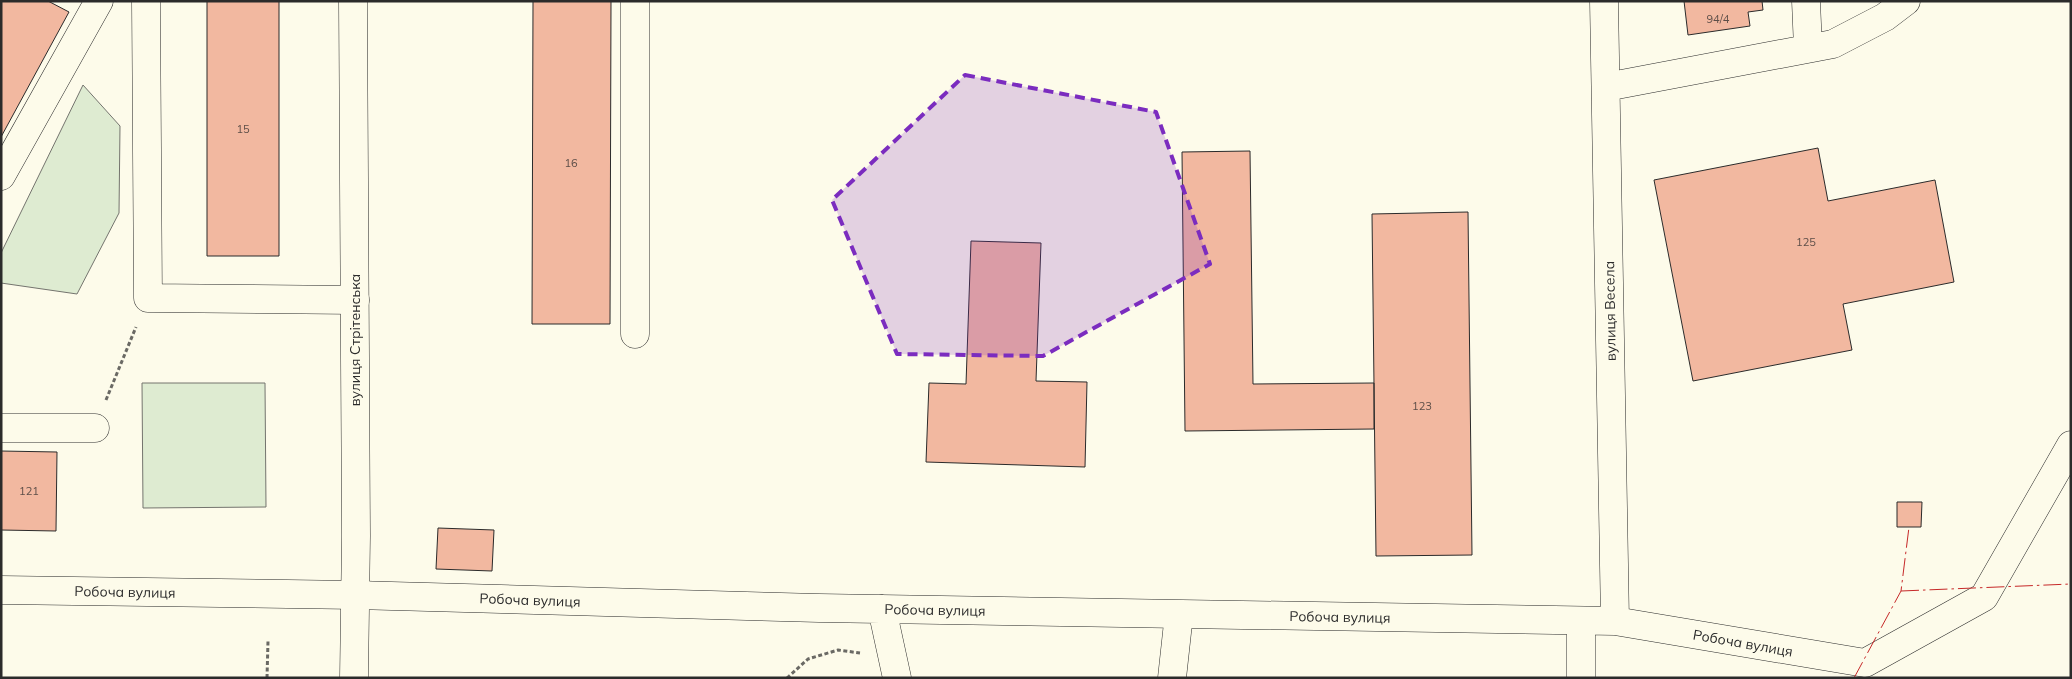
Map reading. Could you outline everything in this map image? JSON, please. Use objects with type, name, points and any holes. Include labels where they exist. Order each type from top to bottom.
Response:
[{"type":"street","points":[[1,176],[100,1]]},
{"type":"street","points":[[146,1],[148,298],[355,300]]},
{"type":"street","name":"вулиця Стрітенська","points":[[353,1],[355,300],[354,678]]},
{"type":"street","points":[[635,334],[636,1]]},
{"type":"street","name":"вулиця Весела","points":[[1604,1],[1615,622]]},
{"type":"street","points":[[1806,1],[1808,48]]},
{"type":"street","points":[[1606,87],[1834,44],[1885,17],[1906,1]]},
{"type":"street","points":[[1,428],[95,428]]},
{"type":"street","name":"Робоча вулиця","points":[[1,590],[355,595],[882,609],[1615,622],[1865,664],[1984,597],[2071,445]]},
{"type":"street","points":[[882,609],[897,678]]},
{"type":"street","points":[[1172,678],[1178,614]]},
{"type":"street","points":[[1581,621],[1581,678]]},
{"type":"path","points":[[95,428],[148,298]]},
{"type":"path","points":[[267,678],[268,641]]},
{"type":"path","points":[[787,678],[808,659],[838,650],[862,654]]},
{"type":"highlighted area","points":[[965,75],[1156,112],[1210,264],[1043,356],[897,354],[832,200]]},
{"type":"green space","points":[[83,85],[120,126],[119,213],[77,294],[1,283],[1,253]]},
{"type":"green space","points":[[142,383],[265,383],[266,507],[143,508]]},
{"type":"building","points":[[1,1],[48,1],[69,12],[1,137]]},
{"type":"building","points":[[207,1],[279,1],[279,256],[207,256]]},
{"type":"building","points":[[533,1],[611,1],[610,324],[532,324]]},
{"type":"building","points":[[1684,1],[1762,1],[1763,10],[1748,12],[1750,26],[1688,35]]},
{"type":"building","points":[[1818,148],[1828,201],[1935,180],[1954,282],[1843,304],[1852,350],[1693,381],[1654,180]]},
{"type":"building","points":[[1250,151],[1253,384],[1374,383],[1374,429],[1185,431],[1182,152]]},
{"type":"building","points":[[1468,212],[1472,555],[1376,556],[1372,214]]},
{"type":"building","points":[[971,241],[1041,243],[1036,381],[1087,382],[1085,467],[926,462],[929,383],[966,384]]},
{"type":"building","points":[[1,451],[57,452],[56,531],[1,530]]},
{"type":"building","points":[[1897,502],[1922,502],[1921,527],[1897,527]]},
{"type":"building","points":[[438,528],[494,530],[492,571],[436,569]]},
{"type":"power","points":[[1854,678],[1901,591],[1909,527]]},
{"type":"power","points":[[1901,591],[2071,584]]}]
